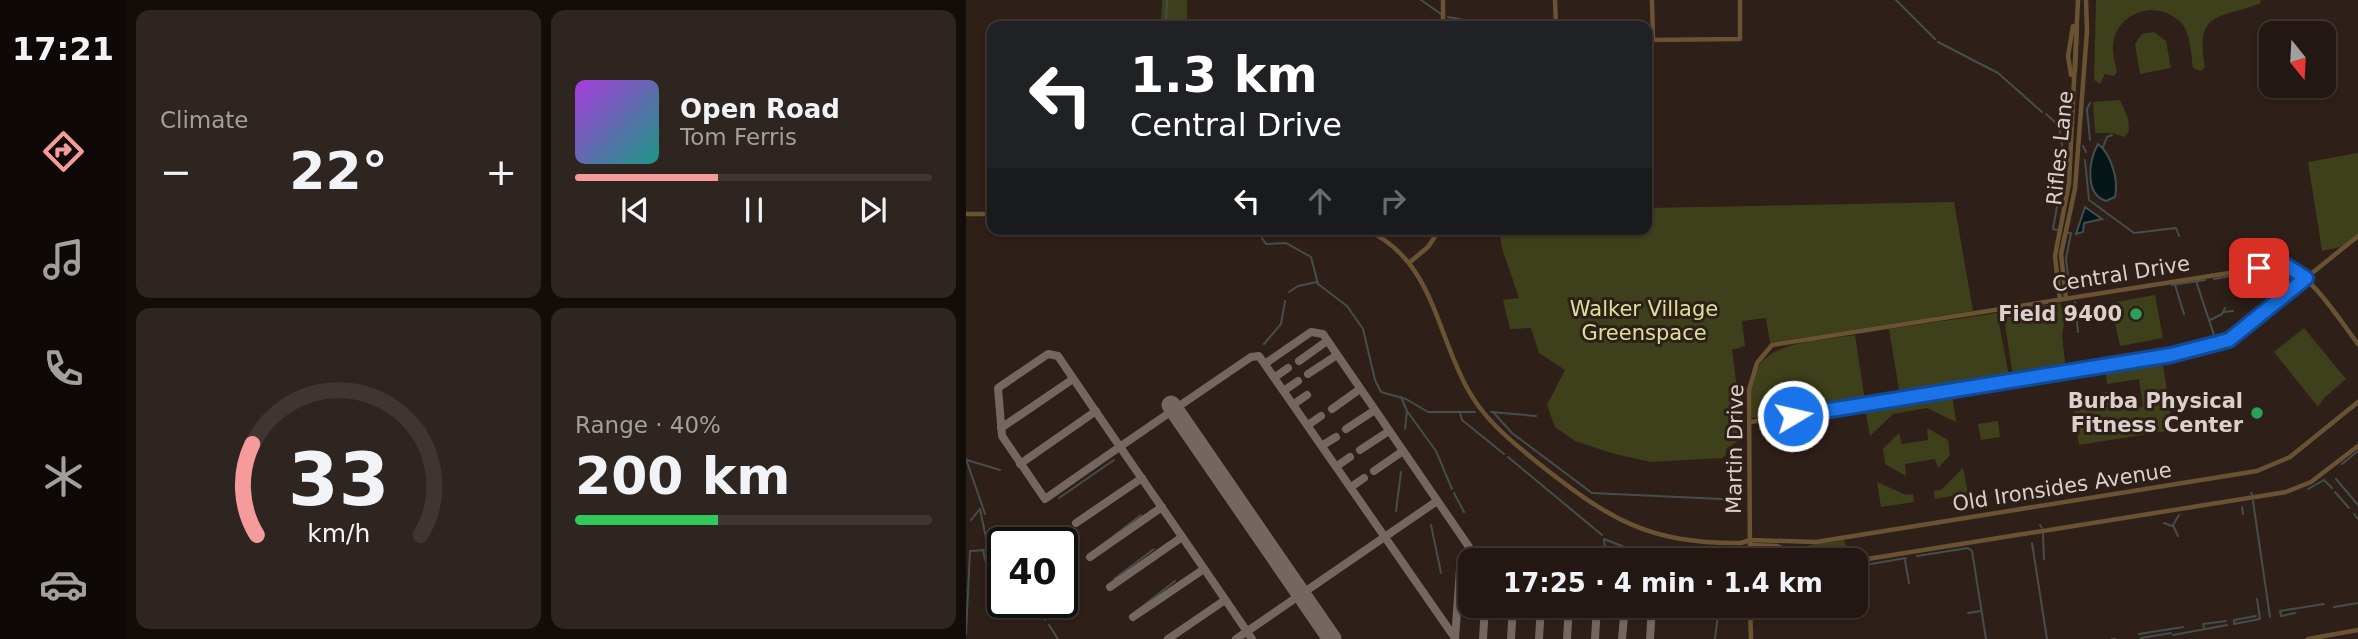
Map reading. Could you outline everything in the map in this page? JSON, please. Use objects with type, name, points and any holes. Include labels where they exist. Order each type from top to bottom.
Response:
[{"type":"street","points":[[1443,0],[1443,21]]},
{"type":"street","points":[[1555,0],[1556,21]]},
{"type":"street","points":[[1652,0],[1653,40],[1740,39],[1740,0]]},
{"type":"street","name":"Rifles Lane","points":[[2063,299],[2055,256],[2069,183],[2078,0]]},
{"type":"street","name":"Rifles Lane","points":[[2063,299],[2061,254],[2075,189],[2087,36],[2086,0]]},
{"type":"street","points":[[966,214],[987,214]]},
{"type":"street","points":[[1375,235],[1391,244],[1410,262],[1427,289],[1466,388],[1484,414],[1512,442],[1585,500],[1622,522],[1686,541],[1750,543],[1782,548]]},
{"type":"street","points":[[1410,262],[1428,247],[1436,235]]},
{"type":"street","points":[[1750,422],[2171,355],[2227,342],[2358,236]]},
{"type":"street","name":"Central Drive","points":[[1772,345],[2280,265],[2295,268],[2306,278]]},
{"type":"street","points":[[2306,278],[2358,344]]},
{"type":"street","name":"Martin Drive","points":[[1750,548],[1752,374],[1772,345]]},
{"type":"street","name":"Old Ironsides Avenue","points":[[1750,543],[1816,542],[2257,471],[2290,457],[2358,402]]},
{"type":"street","points":[[1868,559],[2286,492],[2316,479],[2358,446]]},
{"type":"street","points":[[1750,618],[1751,639]]},
{"type":"street","points":[[2308,639],[2358,630]]},
{"type":"green space","points":[[1162,0],[1187,0],[1187,21],[1161,21]]},
{"type":"green space","points":[[2096,0],[2260,0],[2261,3],[2222,15],[2207,26],[2203,48],[2205,67],[2201,71],[2193,68],[2188,35],[2175,17],[2154,10],[2134,14],[2118,28],[2114,39],[2113,52],[2117,72],[2114,76],[2105,74],[2100,84],[2094,80]]},
{"type":"green space","points":[[2154,32],[2166,41],[2171,68],[2140,74],[2135,44],[2142,34]]},
{"type":"green space","points":[[2120,100],[2128,118],[2129,131],[2124,137],[2113,133],[2095,133],[2093,102]]},
{"type":"green space","points":[[2358,153],[2358,233],[2341,247],[2322,251],[2308,162]]},
{"type":"green space","name":"Walker Village Greenspace","points":[[1954,202],[1973,311],[1770,343],[1766,318],[1742,321],[1745,346],[1732,350],[1737,389],[1741,394],[1741,439],[1726,449],[1726,455],[1722,458],[1651,462],[1615,454],[1575,441],[1555,427],[1547,405],[1565,370],[1539,353],[1531,328],[1510,329],[1503,300],[1519,298],[1500,235],[1652,235],[1652,208]]},
{"type":"green space","name":"Field 9400","points":[[2155,295],[2163,338],[2120,346],[2111,303]]},
{"type":"green space","points":[[2060,303],[2065,316],[2062,336],[2066,369],[2013,376],[2003,312]]},
{"type":"green space","points":[[1997,313],[2009,376],[2007,379],[1900,396],[1889,329]]},
{"type":"green space","points":[[2304,328],[2346,379],[2324,398],[2318,407],[2274,352]]},
{"type":"green space","points":[[1855,335],[1865,401],[1752,418],[1751,392],[1755,373],[1764,360],[1777,351],[1794,345]]},
{"type":"green space","points":[[2162,359],[2173,430],[2079,445],[2072,398],[2107,392],[2112,410],[2143,407],[2139,379],[2107,384],[2105,368]]},
{"type":"green space","points":[[1952,394],[1956,422],[1927,408],[1893,414],[1870,436],[1865,408]]},
{"type":"green space","points":[[1998,421],[2000,437],[1981,440],[1978,424]]},
{"type":"green space","points":[[1927,428],[1948,440],[1950,455],[1938,468],[1935,459],[1905,464],[1906,476],[1885,464],[1883,449],[1899,433],[1902,444],[1928,440]]},
{"type":"green space","points":[[1963,468],[1968,493],[1935,499],[1934,491],[1941,490]]},
{"type":"green space","points":[[1877,482],[1906,495],[1913,494],[1914,502],[1881,507]]},
{"type":"green space","points":[[1844,540],[1847,548],[1792,548]]},
{"type":"shaded area","points":[[2098,144],[2107,154],[2115,175],[2115,197],[2106,201],[2099,197],[2091,184],[2092,159]]},
{"type":"shaded area","points":[[2085,207],[2102,219],[2084,223],[2083,232],[2076,234]]},
{"type":"waterway","points":[[1166,21],[1167,0]]},
{"type":"waterway","points":[[1421,0],[1441,14]]},
{"type":"waterway","points":[[1896,0],[1935,39]]},
{"type":"waterway","points":[[1448,17],[1470,21]]},
{"type":"waterway","points":[[1938,42],[1998,73],[2042,112]]},
{"type":"waterway","points":[[2090,103],[2087,109],[2090,140]]},
{"type":"waterway","points":[[2046,114],[2068,134]]},
{"type":"waterway","points":[[2059,125],[2062,177]]},
{"type":"waterway","points":[[2103,147],[2107,137],[2112,135]]},
{"type":"waterway","points":[[2083,146],[2086,152]]},
{"type":"waterway","points":[[2085,160],[2089,200],[2134,233],[2176,228],[2179,236]]},
{"type":"waterway","points":[[2057,230],[2053,229],[2061,184]]},
{"type":"waterway","points":[[2068,233],[2071,233],[2066,259],[2069,284]]},
{"type":"waterway","points":[[1262,238],[1266,244],[1286,243],[1311,257],[1318,284],[1347,306],[1363,329],[1375,380],[1381,392],[1406,399],[1428,412],[1475,412]]},
{"type":"waterway","points":[[2214,279],[2237,275]]},
{"type":"waterway","points":[[2172,285],[2205,280]]},
{"type":"waterway","points":[[2196,281],[2216,341]]},
{"type":"waterway","points":[[1289,292],[1298,286],[1317,282]]},
{"type":"waterway","points":[[2175,285],[2184,314]]},
{"type":"waterway","points":[[1264,344],[1281,324],[1285,301]]},
{"type":"waterway","points":[[2075,302],[2078,332]]},
{"type":"waterway","points":[[2210,320],[2222,314],[2225,308]]},
{"type":"waterway","points":[[2224,312],[2233,311]]},
{"type":"waterway","points":[[1401,397],[1407,411],[1405,429]]},
{"type":"waterway","points":[[1407,411],[1436,451],[1452,489]]},
{"type":"waterway","points":[[1460,412],[1462,420],[1504,454]]},
{"type":"waterway","points":[[1491,412],[1536,416]]},
{"type":"waterway","points":[[1493,412],[1512,433],[1592,493],[1743,500]]},
{"type":"waterway","points":[[2342,464],[2358,451]]},
{"type":"waterway","points":[[1508,457],[1602,535]]},
{"type":"waterway","points":[[966,459],[985,514]]},
{"type":"waterway","points":[[967,460],[1000,470]]},
{"type":"waterway","points":[[1059,498],[1114,460]]},
{"type":"waterway","points":[[1396,511],[1401,472]]},
{"type":"waterway","points":[[2336,479],[2358,505]]},
{"type":"waterway","points":[[2308,489],[2324,480],[2332,488]]},
{"type":"waterway","points":[[2335,492],[2349,508]]},
{"type":"waterway","points":[[1454,493],[1464,512]]},
{"type":"waterway","points":[[2253,501],[2270,617]]},
{"type":"waterway","points":[[2242,507],[2243,514]]},
{"type":"waterway","points":[[980,509],[986,538]]},
{"type":"waterway","points":[[971,520],[979,510]]},
{"type":"waterway","points":[[2354,514],[2358,519]]},
{"type":"waterway","points":[[1094,551],[1141,515]]},
{"type":"waterway","points":[[2178,536],[2173,525],[2179,515]]},
{"type":"waterway","points":[[2164,523],[2172,526]]},
{"type":"waterway","points":[[1431,525],[1441,573]]},
{"type":"waterway","points":[[2043,534],[2044,559]]},
{"type":"waterway","points":[[1605,548],[1604,539],[1627,548]]},
{"type":"waterway","points":[[2032,543],[2047,639]]},
{"type":"waterway","points":[[1917,556],[1968,548],[1972,551],[1986,639]]},
{"type":"waterway","points":[[1114,579],[1154,549]]},
{"type":"waterway","points":[[983,550],[985,560]]},
{"type":"waterway","points":[[966,634],[970,551],[987,550]]},
{"type":"waterway","points":[[1868,564],[1906,558]]},
{"type":"waterway","points":[[1905,560],[1909,583]]},
{"type":"waterway","points":[[1135,612],[1175,581]]},
{"type":"waterway","points":[[2234,624],[2260,619],[2257,599]]},
{"type":"waterway","points":[[2334,607],[2358,603]]},
{"type":"waterway","points":[[2281,616],[2280,611],[2324,604]]},
{"type":"waterway","points":[[1968,613],[1981,611]]},
{"type":"waterway","points":[[2282,616],[2295,613]]},
{"type":"waterway","points":[[2234,623],[2234,620],[2256,616]]},
{"type":"waterway","points":[[1715,639],[1718,618]]},
{"type":"waterway","points":[[2204,628],[2203,624],[2226,621]]},
{"type":"waterway","points":[[1049,625],[1058,639]]},
{"type":"waterway","points":[[2173,635],[2227,625]]},
{"type":"waterway","points":[[2139,634],[2183,627]]},
{"type":"waterway","points":[[2141,638],[2171,633]]},
{"type":"taxiway","points":[[1266,363],[1311,332],[1323,334],[1470,548]]},
{"type":"taxiway","points":[[1299,361],[1327,341]]},
{"type":"taxiway","points":[[1252,639],[1204,568],[1179,533],[1131,462],[1106,427],[1058,356],[1048,354],[998,388],[1002,436],[1045,499],[1071,481],[1096,463],[1122,445],[1251,357],[1259,356],[1455,638]]},
{"type":"taxiway","points":[[1308,374],[1337,355]]},
{"type":"taxiway","points":[[1275,377],[1288,368]]},
{"type":"taxiway","points":[[1001,428],[1073,379]]},
{"type":"taxiway","points":[[1285,390],[1298,381]]},
{"type":"taxiway","points":[[1332,409],[1360,389]]},
{"type":"taxiway","points":[[1294,404],[1307,395]]},
{"type":"taxiway","points":[[1346,429],[1375,410]]},
{"type":"taxiway","points":[[1020,464],[1096,411]]},
{"type":"taxiway","points":[[1308,425],[1321,416]]},
{"type":"taxiway","points":[[1360,450],[1389,431]]},
{"type":"taxiway","points":[[1323,445],[1336,437]]},
{"type":"taxiway","points":[[1374,471],[1403,451]]},
{"type":"taxiway","points":[[1337,466],[1350,457]]},
{"type":"taxiway","points":[[1076,523],[1142,478]]},
{"type":"taxiway","points":[[1351,487],[1364,478]]},
{"type":"taxiway","points":[[1236,639],[1437,501]]},
{"type":"taxiway","points":[[1090,557],[1162,507]]},
{"type":"taxiway","points":[[1110,587],[1182,537]]},
{"type":"taxiway","points":[[1133,617],[1204,569]]},
{"type":"taxiway","points":[[1455,639],[1458,597]]},
{"type":"taxiway","points":[[1168,639],[1225,600]]},
{"type":"taxiway","points":[[1483,639],[1484,618]]},
{"type":"taxiway","points":[[1511,639],[1512,618]]},
{"type":"taxiway","points":[[1539,639],[1540,618]]},
{"type":"taxiway","points":[[1567,639],[1568,618]]},
{"type":"taxiway","points":[[1595,639],[1596,618]]},
{"type":"taxiway","points":[[1622,639],[1624,618]]},
{"type":"taxiway","points":[[1650,639],[1651,618]]},
{"type":"runway","points":[[1171,405],[1332,639]]},
{"type":"place","name":"Field 9400","points":[[2136,314]]},
{"type":"place","name":"Burba Physical Fitness Center","points":[[2257,413]]},
{"type":"route","points":[[1793,416],[2171,355],[2227,342],[2306,278],[2295,268],[2287,266],[2259,268]]}]
